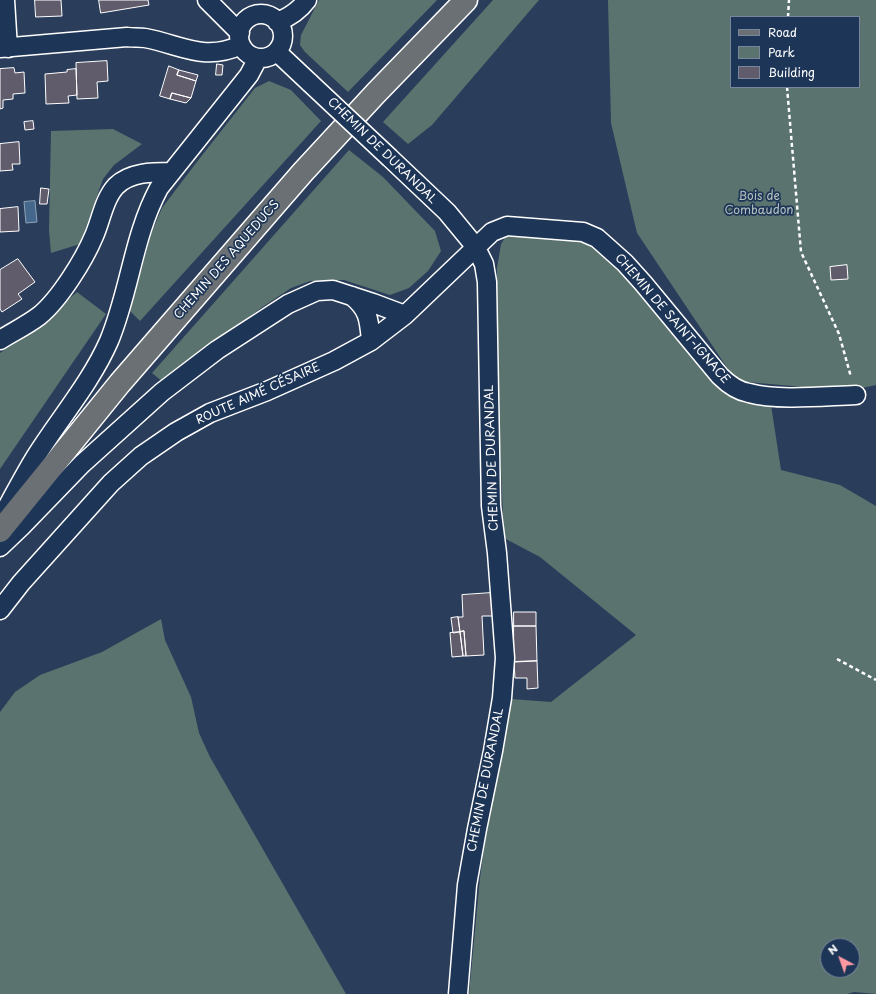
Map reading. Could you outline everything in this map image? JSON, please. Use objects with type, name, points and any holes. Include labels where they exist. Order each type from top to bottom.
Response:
[{"type":"main road","name":"CHEMIN DES AQUEDUCS","points":[[0,530],[120,384],[303,172],[376,93],[466,0]]},
{"type":"street","points":[[4,0],[4,48],[126,38],[144,38],[191,52],[203,53],[229,51],[241,39],[242,26],[246,21],[258,15],[272,17],[277,22],[282,29],[282,45],[277,52],[271,56],[258,58],[251,56],[246,51],[241,39],[207,0]]},
{"type":"street","points":[[277,22],[288,18],[302,7],[307,0]]},
{"type":"street","name":"CHEMIN DE DURANDAL","points":[[277,52],[447,212],[475,246],[484,264],[487,282],[491,506],[505,658],[502,698],[467,885],[460,989],[458,994]]},
{"type":"street","points":[[0,520],[36,456],[97,363],[108,342],[115,324],[138,240],[152,201],[159,188],[245,81],[258,58]]},
{"type":"street","points":[[0,340],[39,316],[66,285],[94,236],[105,208],[116,187],[123,180],[131,176],[149,172],[171,172]]},
{"type":"street","name":"CHEMIN DE SAINT-IGNACE","points":[[405,315],[475,246],[492,232],[507,226],[583,232],[603,242],[625,263],[720,376],[730,385],[748,393],[766,396],[790,397],[856,395]]},
{"type":"street","points":[[0,547],[82,464],[162,392],[217,350],[288,304],[317,291],[333,290],[405,315]]},
{"type":"street","points":[[351,295],[362,304],[367,315],[370,324],[371,341]]},
{"type":"street","name":"ROUTE AIMÉ CÉSAIRE","points":[[0,610],[21,583],[110,483],[141,456],[176,432],[210,413],[267,391],[334,361],[371,341],[405,315]]},
{"type":"path","points":[[788,16],[789,0]]},
{"type":"path","points":[[787,88],[801,252],[839,334],[856,395]]},
{"type":"path","points":[[837,659],[876,680]]},
{"type":"green space","points":[[319,0],[437,0],[348,92],[305,52],[300,45],[301,35]]},
{"type":"green space","points":[[493,0],[539,0],[432,125],[408,144],[383,122]]},
{"type":"green space","name":"Bois de Combaudon","points":[[608,0],[876,0],[876,385],[848,391],[736,381],[637,233],[611,123]]},
{"type":"green space","points":[[269,81],[291,90],[321,121],[140,321],[130,311],[151,234],[162,208],[255,88]]},
{"type":"green space","points":[[113,129],[142,144],[114,165],[103,179],[80,244],[51,253],[49,230],[51,131]]},
{"type":"green space","points":[[349,150],[383,177],[435,231],[441,251],[428,271],[409,288],[390,295],[344,280],[310,281],[291,288],[261,308],[163,382],[152,373]]},
{"type":"green space","points":[[513,233],[578,238],[603,248],[747,402],[758,405],[771,405],[781,470],[840,485],[876,506],[876,994],[854,992],[847,994],[469,994],[485,841],[511,699],[551,702],[636,635],[540,557],[504,538],[497,379],[497,268],[501,244],[506,236]]},
{"type":"green space","points":[[77,292],[106,314],[0,469],[0,353],[34,329]]},
{"type":"green space","points":[[161,619],[165,640],[191,697],[199,733],[210,757],[346,994],[0,994],[0,712],[15,692],[40,675],[102,652]]},
{"type":"water","points":[[35,201],[37,222],[26,223],[24,202]]},
{"type":"building","points":[[35,0],[61,0],[62,16],[36,17]]},
{"type":"building","points":[[99,0],[148,0],[149,5],[101,13]]},
{"type":"building","points":[[107,61],[108,81],[97,82],[98,98],[77,99],[76,63]]},
{"type":"building","points":[[217,64],[223,65],[222,75],[216,75]]},
{"type":"building","points":[[169,66],[179,70],[177,75],[196,81],[191,98],[172,93],[170,99],[160,96]]},
{"type":"building","points":[[14,68],[15,73],[24,72],[25,93],[13,94],[13,99],[3,100],[3,108],[0,109],[0,69]]},
{"type":"building","points":[[76,69],[77,95],[68,96],[69,103],[46,104],[45,74],[67,72],[67,70]]},
{"type":"building","points":[[179,70],[198,75],[196,81],[177,75]]},
{"type":"building","points":[[172,93],[191,98],[186,103],[170,99]]},
{"type":"building","points":[[33,121],[34,129],[25,130],[24,122]]},
{"type":"building","points":[[19,142],[20,164],[12,164],[13,170],[0,171],[0,144]]},
{"type":"building","points":[[41,188],[49,189],[47,204],[40,204]]},
{"type":"building","points":[[18,207],[19,231],[0,232],[0,209]]},
{"type":"building","points":[[18,259],[35,282],[18,294],[22,299],[2,312],[0,309],[0,270]]},
{"type":"building","points":[[847,265],[848,279],[831,280],[830,267]]},
{"type":"building","points":[[491,593],[493,616],[482,616],[484,655],[466,656],[464,631],[460,632],[458,617],[463,617],[462,595]]},
{"type":"building","points":[[514,612],[536,612],[536,626],[514,626]]},
{"type":"building","points":[[458,617],[460,632],[453,633],[451,618]]},
{"type":"building","points":[[514,626],[536,626],[537,661],[514,662]]},
{"type":"building","points":[[464,631],[466,656],[463,656],[460,632]]},
{"type":"building","points":[[460,632],[463,656],[452,657],[450,633]]},
{"type":"building","points":[[537,661],[538,688],[527,689],[527,678],[515,678],[514,662]]}]
